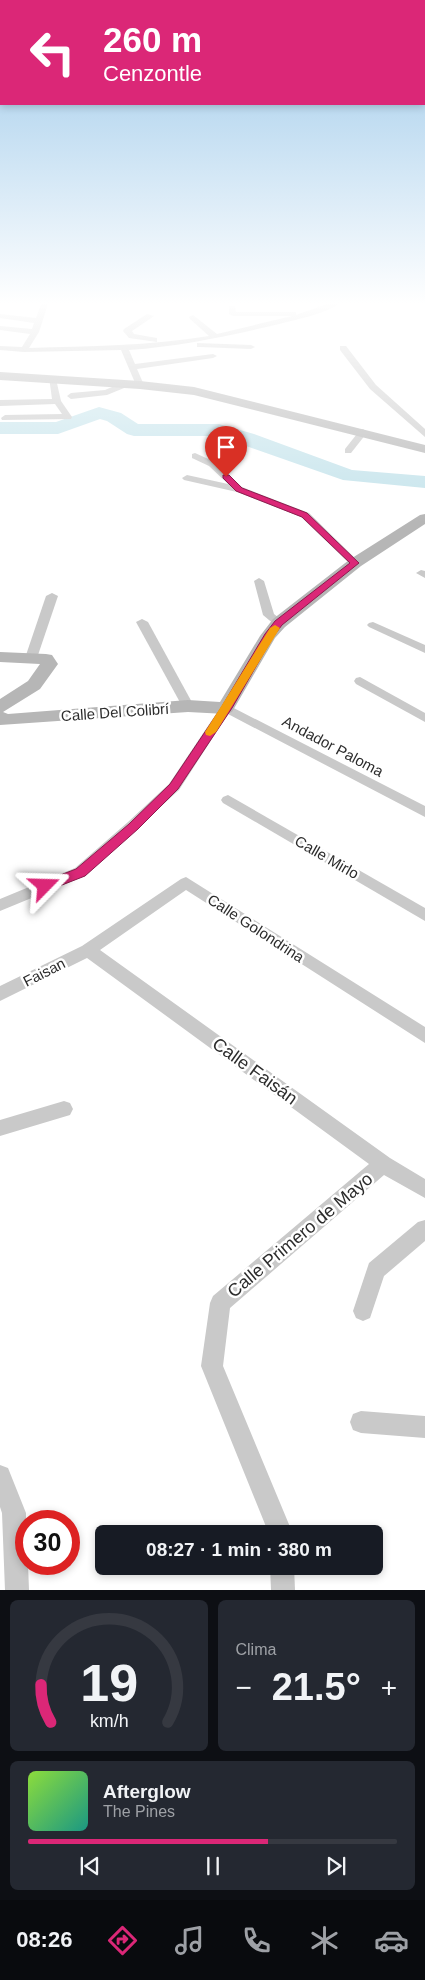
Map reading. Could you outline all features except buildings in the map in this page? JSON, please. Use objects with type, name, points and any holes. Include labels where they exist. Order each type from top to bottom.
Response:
[{"type":"street","points":[[136,375],[140,385]]},
{"type":"street","points":[[365,375],[374,387],[425,434]]},
{"type":"street","points":[[0,376],[140,385],[194,391],[425,449]]},
{"type":"street","points":[[5,418],[68,417],[57,401],[52,379]]},
{"type":"street","points":[[71,396],[107,392],[126,384]]},
{"type":"street","points":[[0,403],[57,401]]},
{"type":"street","points":[[348,452],[363,432]]},
{"type":"street","points":[[195,456],[212,464],[239,489]]},
{"type":"street","points":[[187,478],[239,489],[304,515],[355,563]]},
{"type":"street","points":[[0,905],[80,872],[133,826],[174,786],[226,708],[268,636],[279,623],[355,563],[425,518]]},
{"type":"street","points":[[259,581],[270,615],[279,623]]},
{"type":"street","points":[[32,658],[52,596]]},
{"type":"street","points":[[142,622],[188,706]]},
{"type":"street","points":[[373,625],[425,649]]},
{"type":"street","points":[[0,657],[46,659],[49,664],[34,685],[1,715]]},
{"type":"street","points":[[360,681],[425,718]]},
{"type":"street","name":"Calle Del Colibrí","points":[[1,715],[188,706],[226,708]]},
{"type":"street","name":"Andador Paloma","points":[[226,708],[425,812]]},
{"type":"street","name":"Calle Mirlo","points":[[228,800],[425,915]]},
{"type":"street","name":"Calle Golondrina","points":[[88,950],[186,883],[425,1036]]},
{"type":"street","name":"Faisan","points":[[0,994],[88,950]]},
{"type":"street","name":"Calle Faisán","points":[[88,950],[384,1164],[425,1189]]},
{"type":"street","points":[[0,1128],[64,1109]]},
{"type":"street","name":"Calle Primero de Mayo","points":[[279,1525],[212,1366],[220,1303],[384,1164]]},
{"type":"street","points":[[363,1311],[376,1270],[425,1229]]},
{"type":"street","points":[[361,1422],[425,1427]]},
{"type":"street","points":[[0,1476],[14,1513],[17,1590]]},
{"type":"street","points":[[282,1575],[283,1590]]},
{"type":"waterway","points":[[0,428],[58,428],[99,413],[114,417],[134,430],[219,430],[247,438],[350,476],[425,482]]},
{"type":"slow traffic","points":[[210,732],[268,636],[275,628]]},
{"type":"route","points":[[45,886],[80,872],[133,826],[174,786],[226,708],[268,636],[279,623],[355,563],[304,515],[239,489],[226,477]]}]
